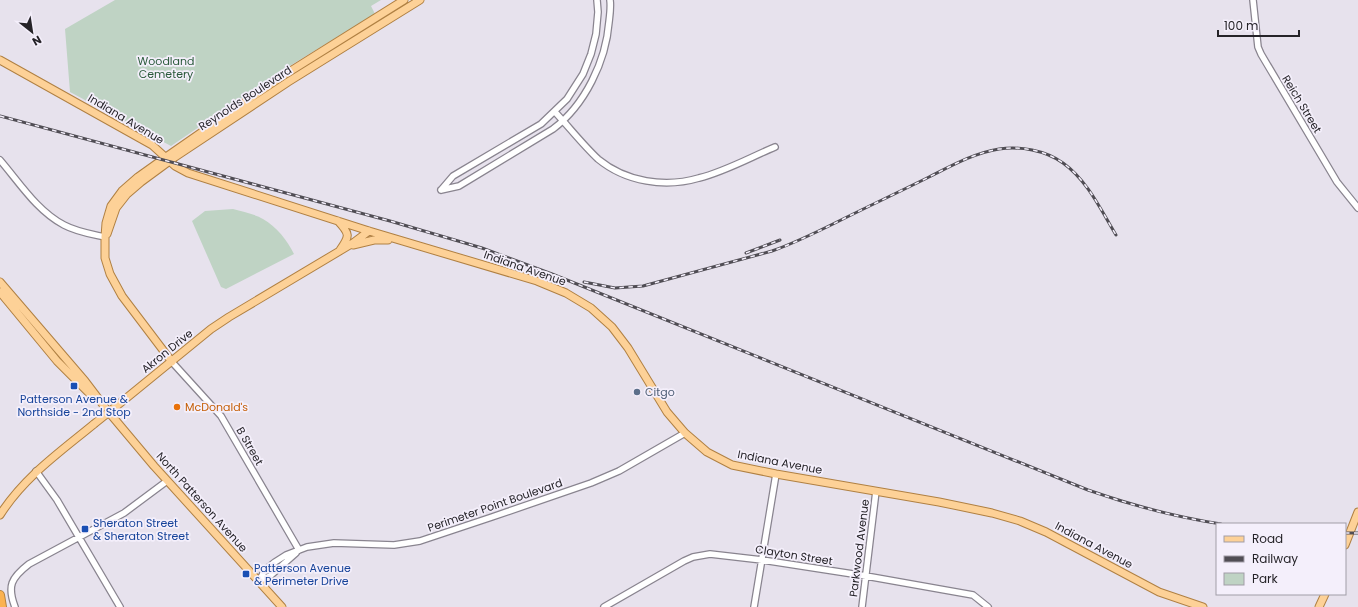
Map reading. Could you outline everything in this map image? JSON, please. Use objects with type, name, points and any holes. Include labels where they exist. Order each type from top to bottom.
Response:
[{"type":"highway","points":[[0,595],[2,607]]},
{"type":"main road","name":"Reynolds Boulevard","points":[[168,159],[281,77],[404,0]]},
{"type":"main road","name":"Reynolds Boulevard","points":[[172,362],[117,288],[107,265],[105,237],[106,223],[111,206],[122,191],[138,177],[420,0]]},
{"type":"main road","name":"Indiana Avenue","points":[[0,60],[152,145],[175,166],[188,173],[368,231],[537,281],[566,293],[591,308],[612,327],[624,343],[667,412],[685,433],[707,452],[732,465],[939,502],[992,513],[1020,521],[1046,532],[1159,592],[1203,607]]},
{"type":"main road","points":[[338,221],[346,230],[348,235],[342,250]]},
{"type":"main road","name":"Akron Drive","points":[[0,515],[13,496],[36,471],[211,329],[342,250],[368,231]]},
{"type":"main road","points":[[342,250],[377,239],[404,241]]},
{"type":"main road","name":"North Patterson Avenue","points":[[0,282],[167,481],[282,607]]},
{"type":"main road","name":"North Patterson Avenue","points":[[0,292],[57,361],[107,410]]},
{"type":"main road","points":[[1346,542],[1358,512]]},
{"type":"main road","points":[[1319,607],[1325,595]]},
{"type":"street","points":[[597,0],[598,12],[596,34],[591,54],[576,87],[567,99],[541,124],[520,138],[453,176],[441,190],[459,186],[553,129],[563,121],[588,89],[600,63],[609,26],[610,0]]},
{"type":"street","name":"Reich Street","points":[[1253,0],[1258,47],[1261,54],[1337,182],[1358,208]]},
{"type":"street","points":[[554,112],[598,159],[631,177],[654,182],[673,183],[699,178],[775,147]]},
{"type":"street","points":[[0,160],[48,214],[64,225],[79,231],[105,237]]},
{"type":"street","name":"B Street","points":[[172,362],[221,416],[299,550]]},
{"type":"street","name":"Perimeter Point Boulevard","points":[[259,581],[265,570],[275,562],[299,550],[334,543],[388,545],[420,542],[610,476],[685,433]]},
{"type":"street","points":[[36,471],[58,500],[78,537],[120,607]]},
{"type":"street","points":[[754,607],[776,474]]},
{"type":"street","points":[[15,607],[11,596],[10,587],[12,580],[18,572],[28,564],[124,512],[167,481]]},
{"type":"street","name":"Parkwood Avenue","points":[[862,607],[876,491]]},
{"type":"street","name":"Clayton Street","points":[[604,607],[610,605],[662,572],[693,557],[710,554],[762,560],[866,576],[972,595],[988,607]]},
{"type":"green space","name":"Woodland Cemetery","points":[[115,0],[381,0],[371,6],[375,14],[283,70],[171,146],[70,92],[65,29]]},
{"type":"green space","points":[[233,209],[256,216],[268,222],[281,234],[294,254],[226,289],[221,287],[192,221],[205,211]]},
{"type":"railway","points":[[0,116],[390,221],[482,248],[552,274],[1088,490],[1153,510],[1216,523]]},
{"type":"railway","points":[[584,282],[615,288],[643,286],[772,251],[814,233],[963,160],[990,151],[1007,148],[1040,152],[1056,159],[1072,170],[1099,206],[1116,235]]},
{"type":"railway","points":[[746,253],[780,240]]},
{"type":"railway","points":[[1346,533],[1358,533]]},
{"type":"place","name":"Patterson Avenue & Northside - 2nd Stop","points":[[74,386]]},
{"type":"place","name":"Citgo","points":[[637,392]]},
{"type":"place","name":"McDonald's","points":[[177,407]]},
{"type":"place","name":"Sheraton Street & Sheraton Street","points":[[85,529]]},
{"type":"place","name":"Patterson Avenue & Perimeter Drive","points":[[246,574]]}]
